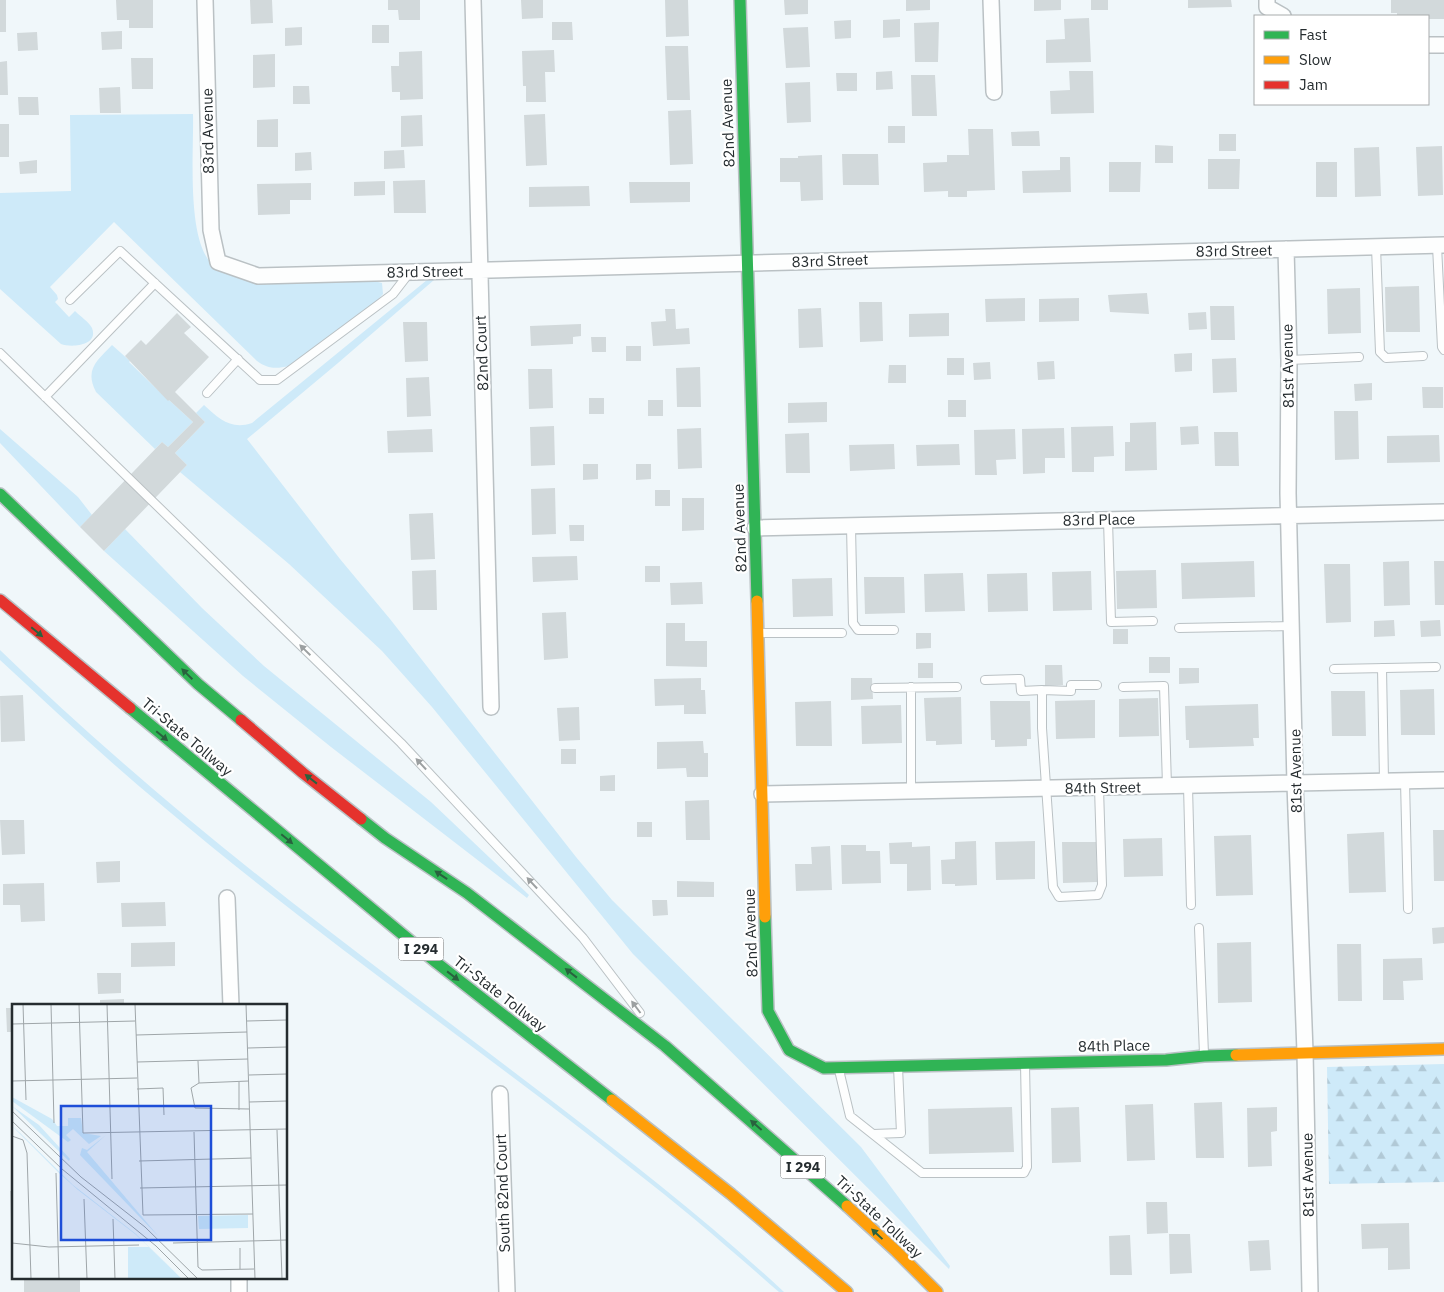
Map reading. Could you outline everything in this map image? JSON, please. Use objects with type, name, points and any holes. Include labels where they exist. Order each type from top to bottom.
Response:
[{"type":"main road","name":"82nd Avenue","points":[[740,0],[768,1011],[790,1050]]},
{"type":"main road","name":"Tri-State Tollway","points":[[0,494],[198,684],[303,773],[385,838],[467,892],[665,1046],[815,1177],[896,1251],[937,1292]]},
{"type":"main road","name":"Tri-State Tollway","points":[[0,600],[437,963],[731,1194],[847,1292]]},
{"type":"main road","name":"84th Place","points":[[790,1050],[824,1068],[839,1068],[1166,1060],[1204,1056],[1305,1052],[1444,1049]]},
{"type":"street","name":"83rd Avenue","points":[[205,0],[211,230],[218,262]]},
{"type":"street","name":"82nd Court","points":[[473,0],[492,707]]},
{"type":"street","points":[[991,0],[994,92]]},
{"type":"street","points":[[1267,0],[1267,7],[1281,15]]},
{"type":"street","points":[[1429,45],[1444,45]]},
{"type":"street","name":"83rd Street","points":[[218,262],[258,276],[1440,245]]},
{"type":"street","name":"81st Avenue","points":[[1286,249],[1289,360],[1289,516],[1310,1292]]},
{"type":"street","name":"83rd Place","points":[[755,528],[1444,512]]},
{"type":"street","name":"84th Street","points":[[762,794],[1444,780]]},
{"type":"street","points":[[227,898],[231,1004]]},
{"type":"street","name":"South 82nd Court","points":[[500,1094],[507,1292]]},
{"type":"lane","points":[[1440,245],[1442,347],[1444,350]]},
{"type":"lane","points":[[1376,247],[1380,352],[1386,358],[1423,356]]},
{"type":"lane","points":[[70,300],[120,251],[260,380],[278,380],[393,294],[410,272]]},
{"type":"lane","points":[[45,397],[155,283]]},
{"type":"lane","name":"Tri-State Tollway","points":[[0,353],[401,743],[583,938],[665,1046]]},
{"type":"lane","points":[[1289,360],[1359,357]]},
{"type":"lane","points":[[207,393],[238,360]]},
{"type":"lane","points":[[1108,520],[1111,622],[1153,621]]},
{"type":"lane","points":[[851,526],[853,623],[858,630],[894,630]]},
{"type":"lane","points":[[1179,628],[1293,626]]},
{"type":"lane","points":[[758,633],[842,633]]},
{"type":"lane","points":[[1334,669],[1436,667]]},
{"type":"lane","points":[[1382,668],[1384,781]]},
{"type":"lane","points":[[985,680],[1020,679],[1021,690],[1071,690],[1071,685],[1096,685]]},
{"type":"lane","points":[[1122,687],[1164,686],[1167,786]]},
{"type":"lane","points":[[911,687],[911,792]]},
{"type":"lane","points":[[875,688],[957,687]]},
{"type":"lane","points":[[1042,690],[1042,728],[1053,887],[1059,897],[1098,895],[1102,885],[1099,788]]},
{"type":"lane","points":[[1405,781],[1408,909]]},
{"type":"lane","points":[[1188,786],[1191,905]]},
{"type":"lane","points":[[1199,928],[1204,1056]]},
{"type":"lane","points":[[839,1068],[850,1116],[922,1173],[1024,1173],[1027,1167],[1025,1062]]},
{"type":"lane","points":[[873,1134],[901,1133],[898,1066]]},
{"type":"green space","points":[[193,114],[193,193],[195,215],[198,235],[204,252],[212,264],[228,274],[258,283],[374,281],[382,283],[383,294],[376,302],[289,366],[272,368],[257,361],[114,222],[50,287],[57,295],[58,299],[55,302],[69,317],[75,311],[91,326],[93,334],[92,339],[88,342],[71,346],[61,344],[0,289],[0,193],[71,191],[70,115]]},
{"type":"green space","points":[[427,280],[434,280],[247,439],[340,559],[390,619],[576,857],[612,900],[861,1147],[950,1266],[949,1269],[633,954],[432,707],[382,651],[289,564],[180,472],[187,465],[175,453],[205,422],[196,413],[204,405],[226,422],[238,425],[252,423]]},
{"type":"green space","points":[[112,345],[193,422],[168,447],[162,442],[155,449],[96,392],[91,377],[92,371],[98,360]]},
{"type":"green space","points":[[0,429],[78,497],[92,515],[80,527],[0,443]]},
{"type":"green space","points":[[125,529],[202,608],[264,666],[431,802],[529,895],[527,898],[331,747],[243,676],[104,551]]},
{"type":"green space","points":[[0,650],[141,779],[214,840],[289,900],[643,1172],[701,1219],[784,1292],[779,1292],[670,1199],[574,1124],[338,946],[222,855],[81,735],[0,660]]},
{"type":"green space","points":[[1444,1064],[1444,1182],[1329,1184],[1327,1067]]},
{"type":"building","points":[[0,0],[6,0],[6,32],[0,32]]},
{"type":"building","points":[[116,0],[153,0],[153,28],[129,28],[129,20],[117,20]]},
{"type":"building","points":[[250,0],[272,0],[273,23],[251,24]]},
{"type":"building","points":[[388,0],[420,0],[420,20],[399,20],[398,10],[388,10]]},
{"type":"building","points":[[521,0],[543,0],[543,18],[522,19]]},
{"type":"building","points":[[665,0],[688,0],[689,36],[666,37]]},
{"type":"building","points":[[784,0],[808,0],[808,14],[785,15]]},
{"type":"building","points":[[906,0],[930,0],[930,10],[906,11]]},
{"type":"building","points":[[1034,0],[1061,0],[1061,10],[1034,11]]},
{"type":"building","points":[[1091,0],[1108,0],[1108,10],[1091,10]]},
{"type":"building","points":[[1188,0],[1231,0],[1232,7],[1188,8]]},
{"type":"building","points":[[1391,0],[1444,0],[1444,19],[1429,19],[1429,15],[1397,15],[1397,13],[1391,13]]},
{"type":"building","points":[[1089,18],[1091,62],[1046,63],[1046,40],[1065,39],[1064,19]]},
{"type":"building","points":[[900,19],[900,37],[883,38],[883,20]]},
{"type":"building","points":[[851,20],[851,38],[835,39],[834,21]]},
{"type":"building","points":[[552,22],[572,22],[573,40],[552,40]]},
{"type":"building","points":[[939,22],[938,62],[915,62],[914,23]]},
{"type":"building","points":[[372,25],[389,25],[389,43],[372,43]]},
{"type":"building","points":[[302,27],[302,45],[285,46],[285,28]]},
{"type":"building","points":[[808,27],[810,67],[786,68],[783,28]]},
{"type":"building","points":[[122,31],[122,49],[102,50],[101,32]]},
{"type":"building","points":[[37,32],[38,50],[18,51],[17,33]]},
{"type":"building","points":[[665,46],[688,46],[690,100],[667,100]]},
{"type":"building","points":[[554,50],[555,72],[545,72],[546,102],[526,102],[526,86],[523,86],[522,51]]},
{"type":"building","points":[[422,51],[423,99],[400,100],[400,92],[392,92],[391,66],[399,66],[399,52]]},
{"type":"building","points":[[275,54],[275,87],[253,88],[253,55]]},
{"type":"building","points":[[131,58],[153,58],[153,89],[132,89]]},
{"type":"building","points":[[7,61],[8,95],[0,95],[0,62]]},
{"type":"building","points":[[892,71],[893,89],[876,90],[876,72]]},
{"type":"building","points":[[1069,71],[1093,71],[1094,113],[1051,114],[1050,91],[1070,90]]},
{"type":"building","points":[[836,73],[857,73],[857,91],[837,91]]},
{"type":"building","points":[[911,75],[935,75],[937,116],[912,116]]},
{"type":"building","points":[[810,82],[811,122],[787,123],[785,83]]},
{"type":"building","points":[[293,86],[309,86],[310,104],[293,104]]},
{"type":"building","points":[[120,87],[121,113],[100,113],[99,88]]},
{"type":"building","points":[[18,97],[38,97],[39,115],[19,115]]},
{"type":"building","points":[[691,110],[693,164],[670,165],[668,111]]},
{"type":"building","points":[[545,114],[547,165],[526,166],[524,115]]},
{"type":"building","points":[[422,115],[423,146],[401,147],[401,116]]},
{"type":"building","points":[[278,119],[278,147],[257,147],[257,120]]},
{"type":"building","points":[[0,124],[9,124],[9,157],[0,157]]},
{"type":"building","points":[[888,126],[905,126],[905,143],[888,143]]},
{"type":"building","points":[[968,129],[993,129],[995,190],[967,191],[967,197],[948,197],[948,191],[924,192],[923,163],[947,162],[947,155],[969,155]]},
{"type":"building","points":[[1039,131],[1040,146],[1012,146],[1011,132]]},
{"type":"building","points":[[1219,134],[1236,134],[1236,151],[1219,151]]},
{"type":"building","points":[[1155,145],[1173,146],[1173,163],[1155,163]]},
{"type":"building","points":[[1442,146],[1443,195],[1418,196],[1416,147]]},
{"type":"building","points":[[1379,147],[1381,196],[1355,197],[1354,148]]},
{"type":"building","points":[[404,150],[405,168],[384,169],[384,151]]},
{"type":"building","points":[[311,152],[312,170],[295,171],[295,153]]},
{"type":"building","points":[[842,154],[878,154],[879,185],[843,185]]},
{"type":"building","points":[[822,155],[823,200],[801,201],[800,182],[780,182],[780,158]]},
{"type":"building","points":[[1060,157],[1070,157],[1071,192],[1023,193],[1022,171],[1060,170]]},
{"type":"building","points":[[1208,159],[1240,159],[1239,189],[1208,189]]},
{"type":"building","points":[[37,160],[37,173],[20,174],[19,162]]},
{"type":"building","points":[[1109,162],[1141,162],[1140,192],[1109,192]]},
{"type":"building","points":[[1316,162],[1337,162],[1337,197],[1316,197]]},
{"type":"building","points":[[425,180],[426,213],[394,213],[393,181]]},
{"type":"building","points":[[385,181],[385,195],[354,196],[354,182]]},
{"type":"building","points":[[629,182],[690,182],[690,202],[630,203]]},
{"type":"building","points":[[311,183],[311,200],[290,200],[290,214],[258,215],[257,184]]},
{"type":"building","points":[[589,186],[590,206],[529,207],[529,187]]},
{"type":"building","points":[[1419,286],[1420,332],[1386,332],[1385,287]]},
{"type":"building","points":[[1360,288],[1361,333],[1328,334],[1327,289]]},
{"type":"building","points":[[1147,293],[1149,314],[1110,312],[1108,295]]},
{"type":"building","points":[[1025,298],[1025,321],[986,322],[985,299]]},
{"type":"building","points":[[1079,298],[1079,321],[1039,322],[1039,299]]},
{"type":"building","points":[[859,302],[882,302],[883,341],[860,342]]},
{"type":"building","points":[[1210,306],[1234,306],[1235,340],[1211,340]]},
{"type":"building","points":[[821,308],[823,347],[799,348],[798,309]]},
{"type":"building","points":[[665,309],[675,309],[676,329],[689,328],[690,344],[653,346],[651,322],[666,321]]},
{"type":"building","points":[[1206,312],[1207,329],[1189,330],[1188,313]]},
{"type":"building","points":[[177,313],[191,327],[184,333],[209,357],[175,392],[205,422],[175,453],[187,465],[104,551],[80,527],[162,442],[168,447],[193,422],[168,401],[125,356],[141,340],[146,345]]},
{"type":"building","points":[[949,313],[949,336],[909,337],[909,314]]},
{"type":"building","points":[[403,322],[427,322],[428,361],[405,362]]},
{"type":"building","points":[[581,324],[581,336],[573,337],[573,344],[531,346],[530,326]]},
{"type":"building","points":[[591,337],[606,337],[606,352],[592,352]]},
{"type":"building","points":[[626,346],[641,346],[641,361],[626,361]]},
{"type":"building","points":[[1192,353],[1192,371],[1175,372],[1174,354]]},
{"type":"building","points":[[947,358],[964,358],[964,375],[947,375]]},
{"type":"building","points":[[1236,358],[1237,392],[1213,393],[1212,359]]},
{"type":"building","points":[[1054,361],[1055,379],[1038,380],[1037,362]]},
{"type":"building","points":[[990,362],[991,379],[974,380],[973,363]]},
{"type":"building","points":[[889,365],[906,365],[906,383],[888,383]]},
{"type":"building","points":[[700,367],[701,407],[677,407],[676,368]]},
{"type":"building","points":[[528,369],[552,369],[553,408],[529,409]]},
{"type":"building","points":[[429,377],[431,416],[407,417],[406,378]]},
{"type":"building","points":[[1372,383],[1372,400],[1355,401],[1354,384]]},
{"type":"building","points":[[1422,387],[1443,387],[1443,408],[1423,408]]},
{"type":"building","points":[[589,398],[604,398],[604,414],[589,414]]},
{"type":"building","points":[[648,400],[663,400],[663,416],[648,416]]},
{"type":"building","points":[[948,400],[966,400],[966,417],[948,417]]},
{"type":"building","points":[[827,402],[827,422],[788,423],[788,403]]},
{"type":"building","points":[[1334,411],[1358,411],[1359,459],[1335,460]]},
{"type":"building","points":[[1156,422],[1157,470],[1125,471],[1125,442],[1130,442],[1130,423]]},
{"type":"building","points":[[554,426],[555,465],[531,466],[530,427]]},
{"type":"building","points":[[1113,426],[1114,456],[1094,457],[1094,472],[1072,472],[1071,427]]},
{"type":"building","points":[[1198,426],[1199,444],[1181,445],[1180,427]]},
{"type":"building","points":[[701,428],[702,468],[678,469],[677,429]]},
{"type":"building","points":[[1064,428],[1065,458],[1045,458],[1045,473],[1023,474],[1022,429]]},
{"type":"building","points":[[432,429],[433,452],[388,453],[387,431]]},
{"type":"building","points":[[1015,429],[1016,459],[996,460],[997,475],[975,475],[974,430]]},
{"type":"building","points":[[1214,432],[1238,432],[1239,466],[1215,466]]},
{"type":"building","points":[[809,433],[810,473],[786,473],[785,434]]},
{"type":"building","points":[[1439,435],[1440,462],[1387,463],[1387,436]]},
{"type":"building","points":[[894,444],[895,469],[850,471],[849,445]]},
{"type":"building","points":[[959,444],[960,465],[917,466],[916,445]]},
{"type":"building","points":[[583,464],[598,464],[598,479],[583,480]]},
{"type":"building","points":[[636,464],[651,464],[651,479],[636,480]]},
{"type":"building","points":[[555,488],[556,534],[532,535],[531,489]]},
{"type":"building","points":[[655,490],[670,490],[670,506],[655,506]]},
{"type":"building","points":[[682,498],[704,498],[704,530],[682,531]]},
{"type":"building","points":[[433,513],[435,559],[411,560],[409,514]]},
{"type":"building","points":[[569,525],[584,525],[584,541],[570,541]]},
{"type":"building","points":[[577,556],[578,580],[533,582],[532,557]]},
{"type":"building","points":[[1254,561],[1255,597],[1182,599],[1181,563]]},
{"type":"building","points":[[1409,561],[1410,605],[1384,606],[1383,562]]},
{"type":"building","points":[[1434,561],[1444,561],[1444,605],[1435,605]]},
{"type":"building","points":[[1324,564],[1350,564],[1351,622],[1326,623]]},
{"type":"building","points":[[645,566],[660,566],[660,582],[645,582]]},
{"type":"building","points":[[436,570],[437,610],[413,610],[412,571]]},
{"type":"building","points":[[1156,570],[1157,608],[1117,609],[1116,571]]},
{"type":"building","points":[[1091,571],[1092,610],[1053,611],[1052,572]]},
{"type":"building","points":[[963,573],[965,611],[925,612],[924,574]]},
{"type":"building","points":[[1027,573],[1028,611],[988,612],[987,574]]},
{"type":"building","points":[[864,577],[904,577],[905,613],[865,614]]},
{"type":"building","points":[[832,578],[833,616],[793,617],[792,579]]},
{"type":"building","points":[[702,582],[703,604],[671,605],[670,583]]},
{"type":"building","points":[[566,612],[568,658],[544,660],[542,613]]},
{"type":"building","points":[[1394,620],[1395,636],[1374,637],[1374,621]]},
{"type":"building","points":[[1440,620],[1441,636],[1421,637],[1420,621]]},
{"type":"building","points":[[666,623],[685,623],[685,641],[707,641],[707,667],[666,666]]},
{"type":"building","points":[[1113,629],[1128,629],[1128,644],[1113,644]]},
{"type":"building","points":[[916,633],[931,633],[931,648],[916,649]]},
{"type":"building","points":[[1149,657],[1170,657],[1170,673],[1149,673]]},
{"type":"building","points":[[918,663],[933,663],[933,678],[918,678]]},
{"type":"building","points":[[1045,665],[1062,665],[1063,685],[1045,686]]},
{"type":"building","points":[[1179,668],[1199,668],[1199,683],[1179,684]]},
{"type":"building","points":[[701,678],[701,690],[705,690],[706,714],[684,714],[684,705],[655,706],[654,679]]},
{"type":"building","points":[[851,678],[872,678],[873,699],[851,700]]},
{"type":"building","points":[[1434,689],[1435,735],[1401,735],[1400,690]]},
{"type":"building","points":[[1331,691],[1365,691],[1366,736],[1332,736]]},
{"type":"building","points":[[23,695],[25,741],[1,742],[0,696]]},
{"type":"building","points":[[961,697],[962,744],[936,745],[936,741],[926,741],[924,698]]},
{"type":"building","points":[[1158,698],[1159,736],[1119,737],[1119,699]]},
{"type":"building","points":[[1095,700],[1095,738],[1056,739],[1055,701]]},
{"type":"building","points":[[831,701],[832,746],[796,746],[795,702]]},
{"type":"building","points":[[990,701],[1030,701],[1031,739],[1027,739],[1027,746],[995,747],[995,740],[991,740]]},
{"type":"building","points":[[1258,704],[1259,738],[1253,738],[1254,746],[1189,748],[1189,740],[1186,740],[1185,706]]},
{"type":"building","points":[[901,705],[902,743],[862,744],[861,706]]},
{"type":"building","points":[[579,707],[580,740],[559,741],[557,708]]},
{"type":"building","points":[[703,741],[704,753],[708,753],[708,777],[687,777],[686,768],[657,769],[657,742]]},
{"type":"building","points":[[561,749],[576,749],[576,764],[561,764]]},
{"type":"building","points":[[615,775],[615,791],[600,791],[600,776]]},
{"type":"building","points":[[709,800],[710,840],[686,840],[685,801]]},
{"type":"building","points":[[0,820],[24,820],[25,854],[2,855]]},
{"type":"building","points":[[637,822],[652,822],[652,837],[637,837]]},
{"type":"building","points":[[1433,830],[1444,830],[1444,881],[1434,881]]},
{"type":"building","points":[[1384,832],[1386,892],[1349,893],[1347,834]]},
{"type":"building","points":[[1251,835],[1253,895],[1216,896],[1214,836]]},
{"type":"building","points":[[1162,838],[1163,876],[1124,877],[1123,839]]},
{"type":"building","points":[[976,841],[977,885],[955,886],[955,884],[942,884],[941,860],[955,859],[955,842]]},
{"type":"building","points":[[1035,841],[1035,879],[996,880],[995,842]]},
{"type":"building","points":[[912,842],[912,847],[930,846],[931,890],[907,891],[907,864],[890,864],[889,843]]},
{"type":"building","points":[[1062,842],[1096,842],[1097,882],[1063,883]]},
{"type":"building","points":[[841,845],[866,845],[866,851],[880,851],[881,883],[842,884]]},
{"type":"building","points":[[830,846],[832,890],[796,891],[795,864],[812,864],[811,847]]},
{"type":"building","points":[[120,861],[120,882],[97,883],[96,862]]},
{"type":"building","points":[[677,881],[714,882],[714,897],[677,897]]},
{"type":"building","points":[[44,883],[45,921],[21,922],[20,905],[3,905],[3,884]]},
{"type":"building","points":[[652,900],[667,900],[668,915],[653,916]]},
{"type":"building","points":[[165,902],[166,926],[122,927],[121,903]]},
{"type":"building","points":[[1444,927],[1444,943],[1433,944],[1432,928]]},
{"type":"building","points":[[175,942],[175,966],[131,967],[131,943]]},
{"type":"building","points":[[1251,942],[1252,1002],[1218,1003],[1217,943]]},
{"type":"building","points":[[1337,944],[1361,944],[1362,1001],[1338,1001]]},
{"type":"building","points":[[1422,958],[1423,980],[1403,981],[1404,1000],[1383,1000],[1383,959]]},
{"type":"building","points":[[97,973],[121,973],[121,993],[98,994]]},
{"type":"building","points":[[124,999],[124,1004],[100,1004],[100,1000]]},
{"type":"building","points":[[6,1008],[12,1008],[12,1032],[7,1032]]},
{"type":"building","points":[[1222,1102],[1224,1158],[1196,1158],[1194,1103]]},
{"type":"building","points":[[1153,1104],[1155,1160],[1127,1161],[1125,1105]]},
{"type":"building","points":[[1012,1107],[1014,1152],[929,1154],[928,1109]]},
{"type":"building","points":[[1079,1107],[1081,1162],[1052,1163],[1051,1108]]},
{"type":"building","points":[[1277,1107],[1277,1131],[1271,1132],[1272,1166],[1248,1167],[1247,1108]]},
{"type":"building","points":[[10,1191],[12,1191],[12,1251]]},
{"type":"building","points":[[1146,1202],[1167,1202],[1168,1233],[1147,1234]]},
{"type":"building","points":[[1409,1223],[1410,1269],[1388,1270],[1388,1248],[1362,1249],[1361,1224]]},
{"type":"building","points":[[1169,1234],[1190,1234],[1192,1273],[1170,1274]]},
{"type":"building","points":[[1130,1235],[1132,1275],[1110,1275],[1109,1236]]},
{"type":"building","points":[[1269,1240],[1271,1270],[1250,1271],[1248,1241]]},
{"type":"building","points":[[24,1280],[80,1280],[80,1292],[24,1292]]},
{"type":"traffic: fast","points":[[740,0],[757,601]]},
{"type":"traffic: fast","points":[[0,494],[198,684],[241,720]]},
{"type":"traffic: fast","points":[[130,708],[437,963],[612,1100]]},
{"type":"traffic: fast","points":[[361,819],[385,838],[467,893],[665,1046],[847,1206]]},
{"type":"traffic: fast","points":[[765,917],[768,1011],[789,1050],[824,1068],[1166,1060],[1236,1055]]},
{"type":"traffic: slow","points":[[757,601],[765,917]]},
{"type":"traffic: slow","points":[[1236,1055],[1444,1049]]},
{"type":"traffic: slow","points":[[612,1100],[731,1194],[847,1292]]},
{"type":"traffic: slow","points":[[847,1206],[937,1292]]},
{"type":"traffic: jam","points":[[0,600],[130,708]]},
{"type":"traffic: jam","points":[[241,720],[361,819]]}]
